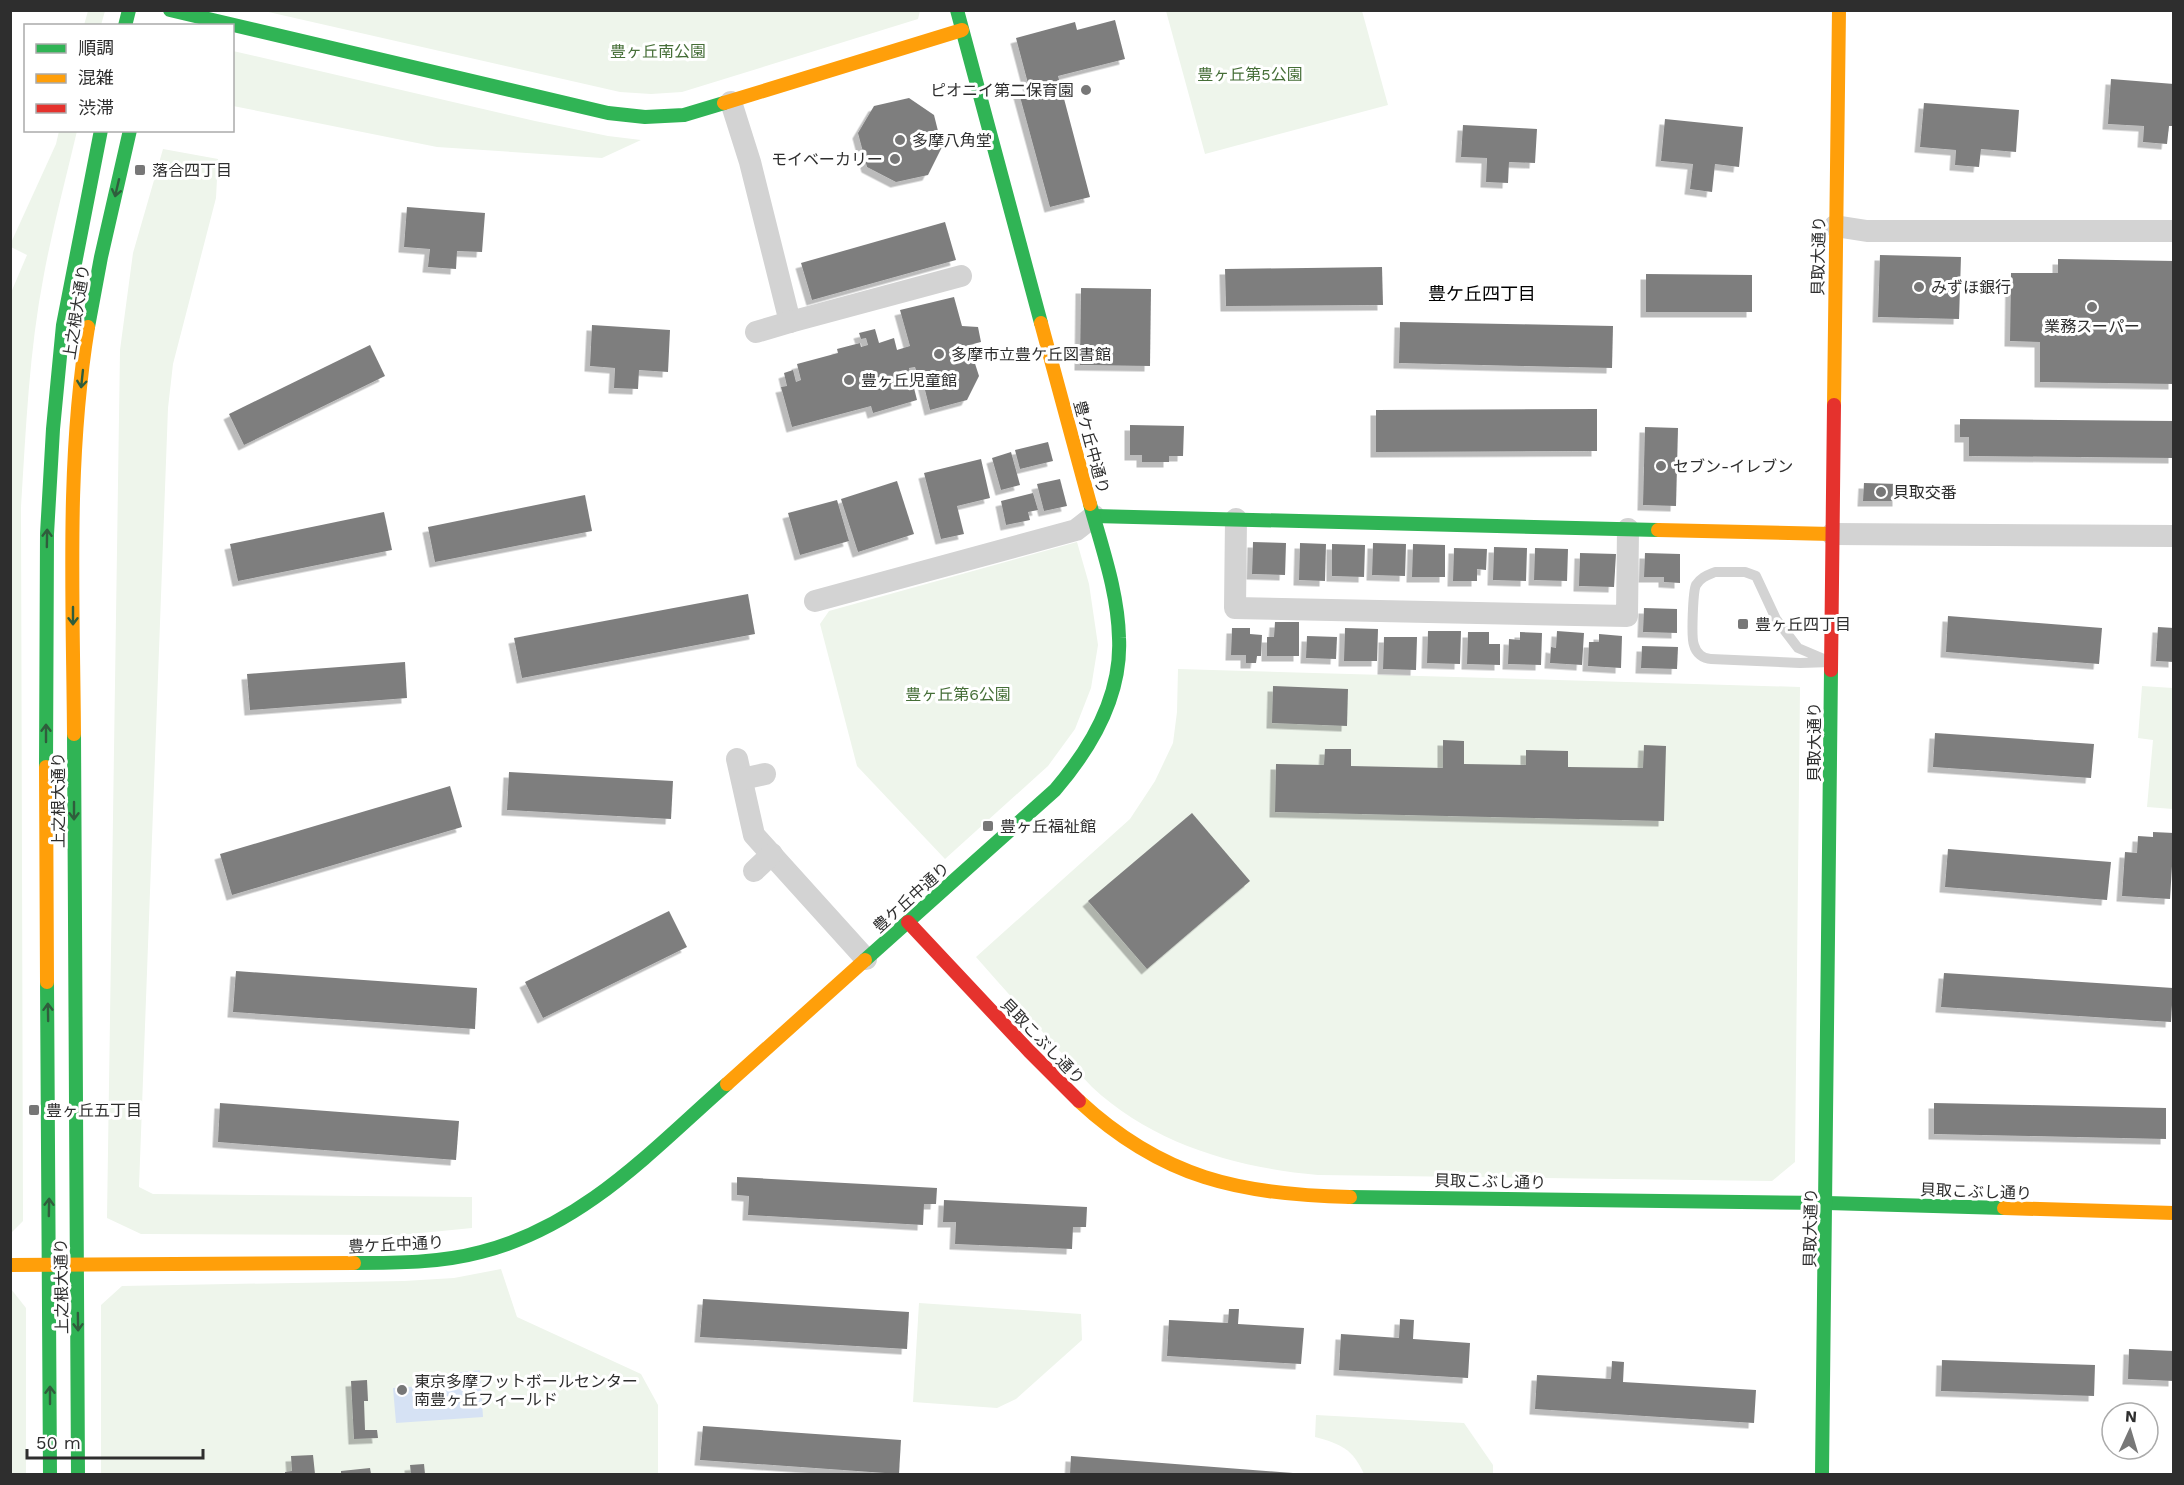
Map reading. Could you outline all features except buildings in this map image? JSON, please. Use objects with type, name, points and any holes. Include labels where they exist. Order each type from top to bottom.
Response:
[{"type":"street","points":[[170,10],[230,24]]},
{"type":"street","name":"豊ケ丘中通り","points":[[10,1265],[409,1263],[482,1252],[528,1236],[583,1208],[609,1189],[1055,790],[1076,766],[1092,742],[1112,692],[1119,653],[1118,621],[1112,586],[1094,516],[957,10]]},
{"type":"street","name":"貝取大通り","points":[[1822,1474],[1827,1203],[1835,226],[1839,10]]},
{"type":"street","points":[[234,25],[608,113],[645,117],[684,115],[962,30]]},
{"type":"street","points":[[731,102],[750,162],[790,322]]},
{"type":"street","name":"上之根大通り","points":[[50,1474],[47,534],[53,429],[63,325],[100,132]]},
{"type":"street","name":"上之根大通り","points":[[78,1474],[73,539],[75,485],[87,332],[130,132]]},
{"type":"street","points":[[1835,226],[1867,231],[2174,231]]},
{"type":"street","points":[[756,332],[961,276]]},
{"type":"street","points":[[815,601],[1076,530],[1094,516],[1832,534],[2174,536]]},
{"type":"street","points":[[1236,519],[1235,608],[1627,616],[1628,529]]},
{"type":"street","points":[[765,774],[740,769],[754,835],[866,959]]},
{"type":"street","points":[[754,871],[772,854]]},
{"type":"street","name":"貝取こぶし通り","points":[[908,922],[1065,1090],[1097,1118],[1168,1165],[1210,1180],[1243,1188],[1305,1196],[1827,1203],[2174,1213]]},
{"type":"lane","points":[[1715,572],[1745,572],[1756,576],[1776,619],[1798,648],[1831,662],[1706,659],[1697,653],[1693,644],[1695,587],[1702,578],[1715,572]]},
{"type":"green space","points":[[88,11],[105,11],[101,24],[84,24]]},
{"type":"green space","name":"豊ヶ丘南公園","points":[[264,11],[920,11],[918,19],[682,92],[651,94],[620,92]]},
{"type":"green space","name":"豊ヶ丘第5公園","points":[[1166,11],[1362,11],[1388,105],[1205,154]]},
{"type":"green space","points":[[234,51],[535,121],[608,136],[641,140],[602,158],[437,147],[234,106]]},
{"type":"green space","points":[[59,132],[77,132],[51,238],[39,303],[29,390],[21,507],[23,1221],[11,1233],[10,295],[27,255],[10,245],[56,144]]},
{"type":"green space","points":[[163,149],[218,159],[216,198],[173,364],[168,408],[139,1187],[153,1194],[472,1197],[472,1228],[401,1235],[141,1234],[107,1218],[120,350],[133,253]]},
{"type":"green space","name":"豊ヶ丘第6公園","points":[[1077,542],[1089,584],[1098,645],[1091,688],[1075,729],[1048,766],[945,859],[857,766],[820,624],[829,611]]},
{"type":"green space","points":[[1178,669],[1800,687],[1795,1162],[1772,1181],[1318,1175],[1257,1166],[1198,1150],[1142,1124],[1116,1107],[1087,1082],[976,957],[1130,819],[1155,781],[1173,743],[1177,712]]},
{"type":"green space","points":[[2142,686],[2173,688],[2173,809],[2147,807],[2153,740],[2138,738]]},
{"type":"green space","name":"東京多摩フットボールセンター 南豊ヶ丘フィールド","points":[[501,1269],[517,1317],[641,1374],[658,1405],[658,1474],[101,1474],[101,1305],[122,1286],[404,1281],[454,1278]]},
{"type":"green space","points":[[11,1289],[26,1308],[26,1474],[11,1474]]},
{"type":"green space","points":[[919,1303],[1081,1314],[1082,1340],[1016,1399],[997,1408],[913,1402]]},
{"type":"green space","points":[[1316,1415],[1464,1423],[1493,1465],[1493,1474],[1364,1474],[1351,1453],[1339,1445],[1315,1437]]},
{"type":"water","points":[[480,1370],[483,1417],[396,1423],[393,1388],[453,1384],[452,1373]]},
{"type":"traffic: fast","points":[[126,24],[129,10]]},
{"type":"traffic: fast","points":[[170,10],[230,24]]},
{"type":"traffic: fast","points":[[957,10],[1041,323]]},
{"type":"traffic: fast","points":[[234,25],[608,113],[645,117],[684,115],[724,103]]},
{"type":"traffic: fast","points":[[46,767],[47,534],[53,429],[63,325],[101,132]]},
{"type":"traffic: fast","points":[[88,327],[101,257],[130,132]]},
{"type":"traffic: fast","points":[[865,960],[1055,790],[1081,757],[1102,720],[1115,680],[1119,659],[1119,638],[1113,587],[1090,504]]},
{"type":"traffic: fast","points":[[1094,516],[1658,530]]},
{"type":"traffic: fast","points":[[1822,1474],[1831,670]]},
{"type":"traffic: fast","points":[[74,734],[78,1474]]},
{"type":"traffic: fast","points":[[47,982],[50,1474]]},
{"type":"traffic: fast","points":[[354,1263],[418,1262],[466,1256],[518,1240],[552,1224],[584,1205],[643,1160],[727,1084]]},
{"type":"traffic: fast","points":[[1350,1197],[1827,1203],[2004,1208]]},
{"type":"traffic: slow","points":[[1834,405],[1839,10]]},
{"type":"traffic: slow","points":[[724,103],[962,30]]},
{"type":"traffic: slow","points":[[1041,323],[1090,504]]},
{"type":"traffic: slow","points":[[74,734],[72,530],[76,428],[88,327]]},
{"type":"traffic: slow","points":[[1658,530],[1832,534]]},
{"type":"traffic: slow","points":[[46,767],[47,982]]},
{"type":"traffic: slow","points":[[727,1084],[865,960]]},
{"type":"traffic: slow","points":[[1079,1101],[1110,1127],[1141,1148],[1172,1165],[1205,1177],[1273,1192],[1350,1197]]},
{"type":"traffic: slow","points":[[2004,1208],[2174,1213]]},
{"type":"traffic: slow","points":[[10,1265],[354,1263]]},
{"type":"traffic: jam","points":[[1831,670],[1834,405]]},
{"type":"traffic: jam","points":[[908,922],[1079,1101]]},
{"type":"place","name":"ピオニイ第二保育園","points":[[1086,90]]},
{"type":"place","name":"多摩八角堂","points":[[900,140]]},
{"type":"place","name":"モイベーカリー","points":[[895,159]]},
{"type":"place","name":"落合四丁目","points":[[140,170]]},
{"type":"place","name":"みずほ銀行","points":[[1919,287]]},
{"type":"place","name":"業務スーパー","points":[[2092,307]]},
{"type":"place","name":"多摩市立豊ケ丘図書館","points":[[939,354]]},
{"type":"place","name":"豊ヶ丘児童館","points":[[849,380]]},
{"type":"place","name":"セブン-イレブン","points":[[1661,466]]},
{"type":"place","name":"貝取交番","points":[[1881,492]]},
{"type":"place","name":"豊ヶ丘四丁目","points":[[1743,624]]},
{"type":"place","name":"豊ヶ丘福祉館","points":[[988,826]]},
{"type":"place","name":"豊ヶ丘五丁目","points":[[34,1110]]},
{"type":"place","name":"東京多摩フットボールセンター 南豊ヶ丘フィールド","points":[[402,1390]]},
{"type":"district","name":"豊ケ丘四丁目","points":[[1482,294]]}]
